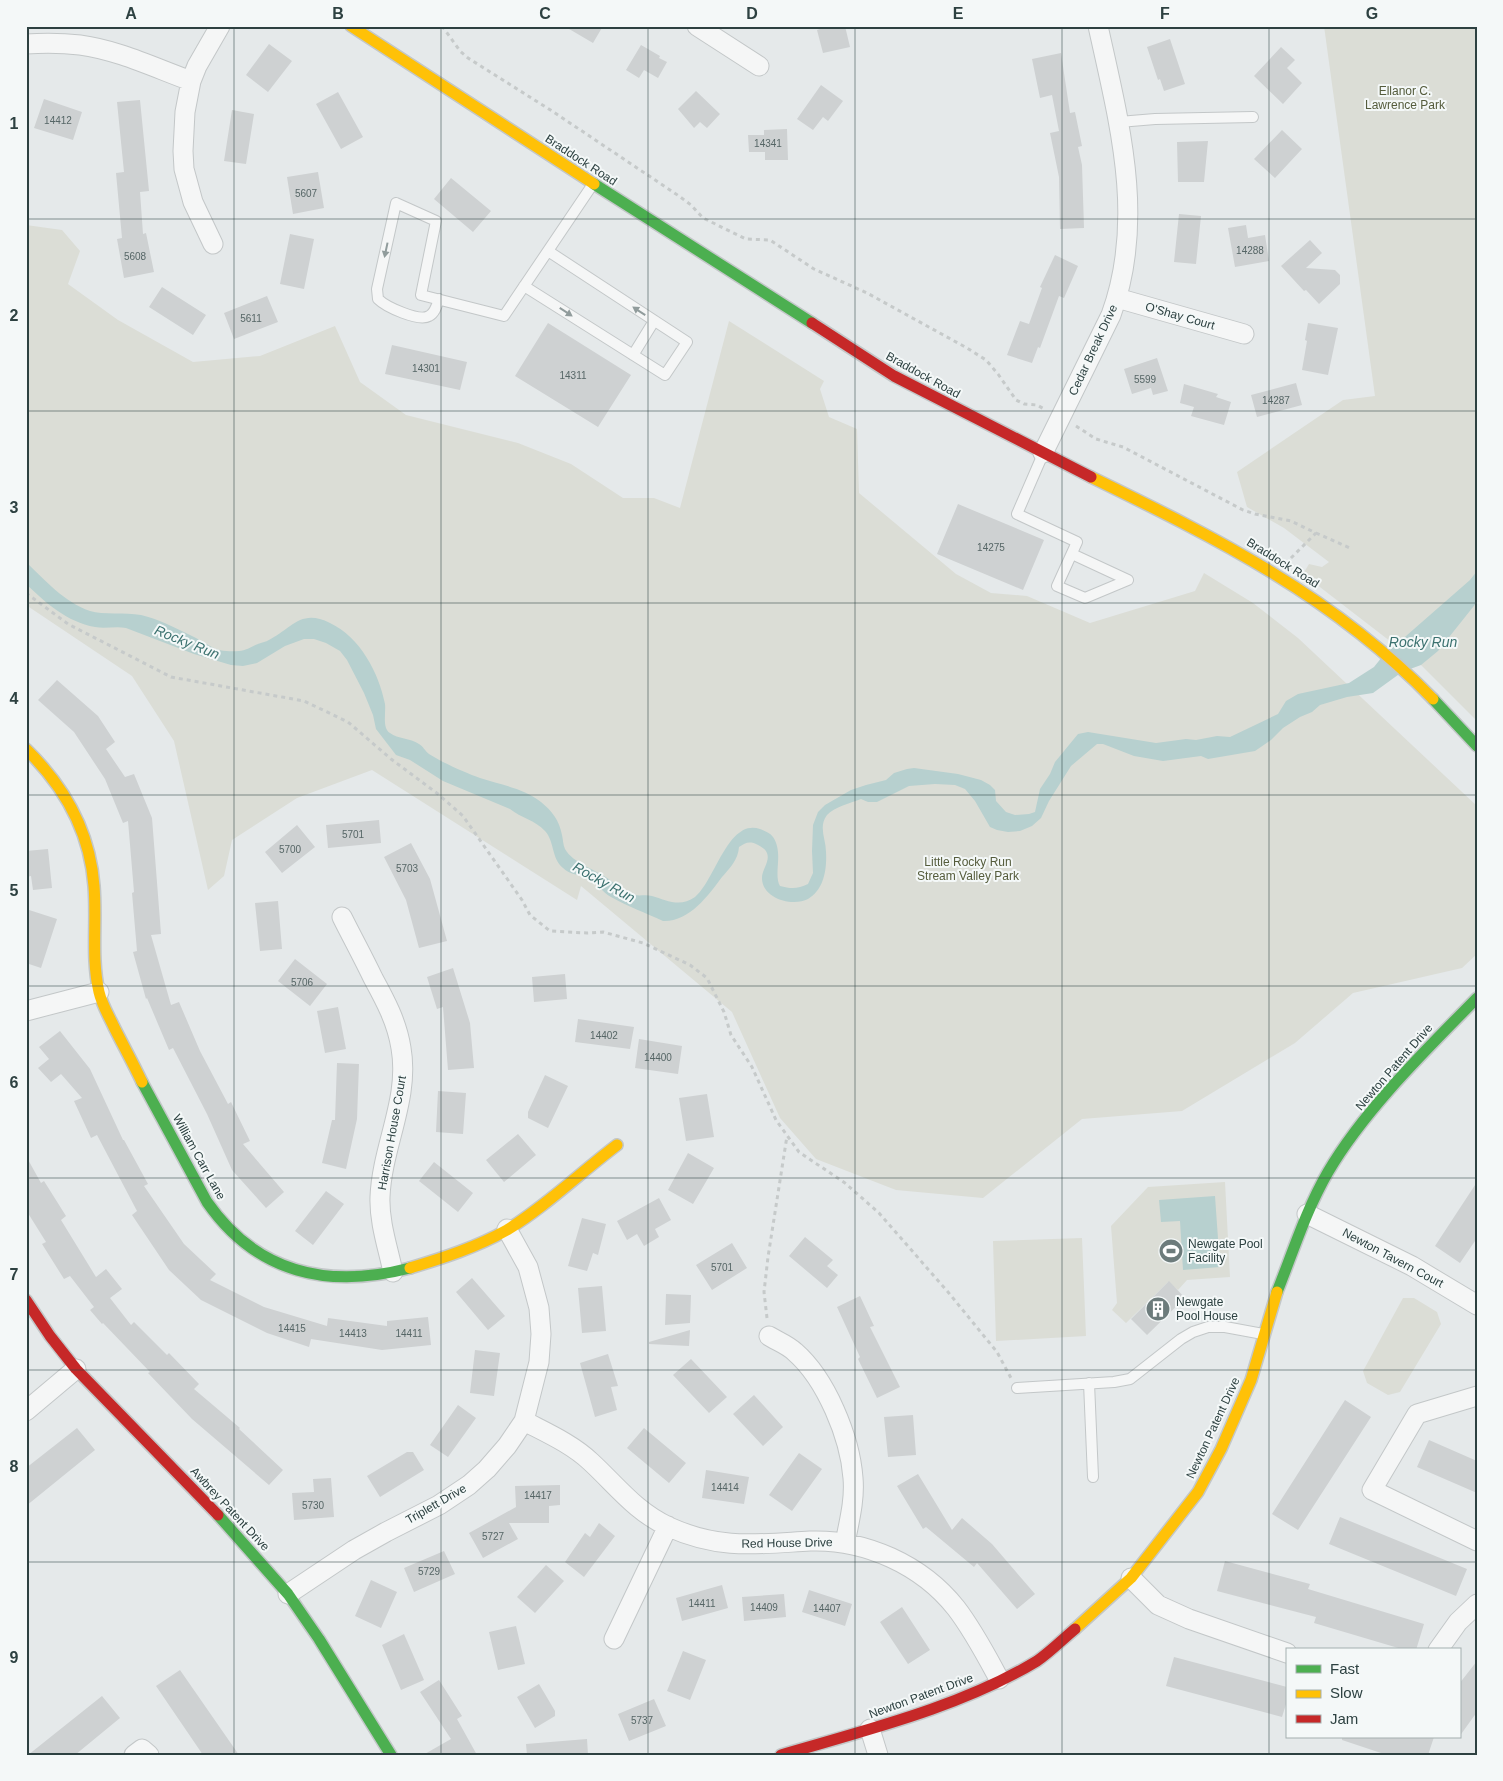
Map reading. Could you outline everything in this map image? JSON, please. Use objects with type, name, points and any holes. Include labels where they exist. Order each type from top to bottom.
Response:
[{"type":"street","points":[[213,244],[193,202],[184,169],[185,112],[191,81],[197,66],[220,26]]},
{"type":"street","name":"Braddock Road","points":[[351,26],[593,184],[894,376],[950,407],[1216,538],[1314,598],[1376,645],[1413,679],[1477,746]]},
{"type":"street","points":[[697,26],[759,66]]},
{"type":"street","name":"Cedar Break Drive","points":[[1043,453],[1111,315],[1117,298],[1123,269],[1128,215],[1126,168],[1119,122],[1098,26]]},
{"type":"street","points":[[26,44],[48,42],[82,46],[119,55],[191,81]]},
{"type":"street","name":"O'Shay Court","points":[[1117,298],[1244,334]]},
{"type":"street","name":"William Carr Lane","points":[[26,748],[52,776],[61,789],[78,820],[86,844],[94,886],[95,963],[99,992],[107,1013],[208,1205],[233,1233],[250,1247],[289,1267],[313,1274],[350,1278],[393,1272],[439,1259],[507,1229],[539,1207],[617,1145]]},
{"type":"street","name":"Harrison House Court","points":[[342,917],[393,1016],[402,1049],[401,1095],[383,1173],[380,1197],[382,1220],[393,1272]]},
{"type":"street","points":[[26,1011],[99,992]]},
{"type":"street","name":"Newton Patent Drive","points":[[781,1755],[902,1720],[958,1699],[1038,1660],[1084,1622],[1131,1578],[1198,1492],[1220,1449],[1251,1380],[1272,1306],[1307,1214],[1328,1172],[1353,1136],[1392,1087],[1477,998]]},
{"type":"street","name":"Newton Tavern Court","points":[[1307,1214],[1412,1266],[1477,1305]]},
{"type":"street","name":"Triplett Drive","points":[[288,1594],[362,1546],[438,1505],[469,1485],[487,1469],[507,1446],[524,1421],[539,1362],[541,1334],[539,1308],[528,1267],[507,1229]]},
{"type":"street","name":"Awbrey Patent Drive","points":[[26,1300],[50,1336],[76,1369],[238,1536],[288,1594],[319,1639],[391,1755]]},
{"type":"street","points":[[769,1336],[794,1350],[811,1368],[819,1380],[844,1431],[850,1455],[853,1480],[845,1543]]},
{"type":"street","points":[[26,1411],[76,1369]]},
{"type":"street","points":[[1477,1396],[1417,1414],[1372,1490],[1477,1541]]},
{"type":"street","name":"Red House Drive","points":[[524,1421],[550,1434],[578,1452],[637,1507],[668,1526],[700,1539],[729,1544],[764,1545],[811,1541],[845,1543],[869,1549],[900,1563],[938,1589],[955,1607],[976,1637],[999,1679]]},
{"type":"street","points":[[614,1639],[668,1526]]},
{"type":"street","points":[[1131,1578],[1158,1605],[1190,1619],[1286,1653]]},
{"type":"street","points":[[1439,1648],[1458,1622],[1477,1604]]},
{"type":"street","points":[[870,1729],[878,1755]]},
{"type":"street","points":[[134,1755],[142,1749],[150,1755]]},
{"type":"lane","points":[[1119,122],[1155,119],[1253,118]]},
{"type":"lane","points":[[439,299],[434,312],[429,316],[421,318],[385,306],[378,299],[377,289],[396,203],[436,221],[421,295],[439,299],[504,316],[593,184]]},
{"type":"lane","points":[[524,286],[665,375],[687,342],[548,251]]},
{"type":"lane","points":[[633,355],[654,321]]},
{"type":"lane","points":[[1043,453],[1016,514],[1077,542],[1057,586],[1085,598],[1128,580],[1072,554]]},
{"type":"lane","points":[[1017,1388],[1130,1379],[1180,1338],[1208,1327],[1224,1327],[1264,1334]]},
{"type":"lane","points":[[1089,1383],[1093,1477]]},
{"type":"path","points":[[442,26],[460,51],[468,58],[679,196],[703,218],[746,239],[770,240],[814,269],[867,293],[967,348],[986,360],[1016,400],[1024,404],[1037,405],[1082,428],[1096,439],[1123,447],[1243,510],[1291,521],[1350,548]]},
{"type":"path","points":[[1276,574],[1316,533]]},
{"type":"path","points":[[26,593],[68,624],[171,677],[304,701],[348,722],[463,816],[522,900],[530,915],[550,931],[603,932],[643,943],[690,965],[707,978],[724,1012],[732,1035],[752,1067],[776,1120],[799,1152],[844,1183],[879,1213],[997,1352],[1017,1388]]},
{"type":"path","points":[[769,1336],[764,1292],[787,1136]]},
{"type":"green space","name":"Ellanor C. Lawrence Park","points":[[1324,26],[1477,26],[1477,721],[1421,665],[1303,574],[1309,564],[1322,567],[1329,562],[1284,528],[1247,507],[1237,472],[1343,400],[1375,396]]},
{"type":"green space","name":"Little Rocky Run Stream Valley Park","points":[[26,225],[62,230],[80,251],[68,284],[118,320],[193,362],[260,356],[335,326],[360,382],[406,415],[518,443],[571,464],[623,498],[654,498],[680,508],[729,321],[824,381],[820,389],[829,417],[857,429],[859,493],[956,574],[991,593],[1027,596],[1090,623],[1195,591],[1204,573],[1253,603],[1298,638],[1477,806],[1477,954],[1462,968],[1353,993],[1295,1043],[1182,1111],[1082,1119],[983,1198],[896,1190],[816,1159],[780,1118],[732,1012],[581,886],[577,900],[372,770],[297,798],[232,840],[224,876],[208,890],[174,741],[132,676],[26,605]]},
{"type":"green space","name":"Newgate Pool Facility","points":[[1225,1182],[1230,1277],[1187,1280],[1178,1290],[1168,1282],[1126,1323],[1112,1310],[1117,1303],[1111,1226],[1148,1187]]},
{"type":"green space","points":[[1082,1238],[1086,1336],[996,1341],[993,1241]]},
{"type":"green space","points":[[1403,1298],[1414,1298],[1437,1312],[1441,1324],[1400,1392],[1388,1395],[1367,1383],[1363,1371]]},
{"type":"water","name":"Rocky Run","points":[[26,562],[55,590],[81,607],[95,612],[141,615],[160,621],[220,650],[242,651],[267,641],[303,619],[320,619],[330,623],[350,637],[373,668],[382,692],[385,704],[385,724],[390,733],[415,742],[422,746],[429,754],[461,770],[534,797],[552,812],[561,830],[565,849],[573,858],[628,893],[649,895],[678,903],[695,897],[702,889],[731,841],[739,833],[749,828],[760,829],[773,837],[778,850],[778,881],[780,886],[794,888],[808,884],[813,873],[813,825],[818,812],[825,805],[851,790],[886,780],[894,773],[914,768],[958,774],[981,780],[995,790],[996,801],[1006,812],[1015,815],[1029,814],[1035,812],[1040,789],[1055,762],[1078,734],[1088,732],[1156,743],[1186,739],[1196,740],[1217,736],[1230,737],[1278,714],[1286,701],[1298,694],[1349,683],[1374,667],[1382,657],[1470,580],[1477,571],[1477,602],[1438,651],[1421,665],[1402,672],[1373,693],[1347,697],[1320,705],[1312,712],[1283,728],[1271,740],[1255,751],[1208,759],[1201,756],[1163,761],[1134,756],[1103,744],[1097,744],[1071,766],[1049,801],[1041,818],[1032,826],[1020,831],[1008,832],[990,827],[975,801],[965,789],[955,785],[909,786],[877,802],[868,802],[861,799],[834,810],[824,820],[825,872],[818,890],[808,899],[795,902],[780,900],[768,892],[764,886],[762,874],[768,856],[763,848],[756,844],[747,843],[739,847],[733,864],[704,900],[689,913],[672,920],[663,921],[611,897],[587,878],[566,870],[559,864],[548,835],[537,824],[510,809],[443,781],[410,760],[396,755],[376,729],[373,715],[364,693],[347,660],[340,651],[326,643],[314,639],[304,639],[285,646],[257,663],[243,666],[231,665],[194,654],[126,628],[99,628],[75,621],[49,605],[26,584]]},
{"type":"water","points":[[1215,1196],[1220,1267],[1183,1270],[1180,1221],[1161,1222],[1159,1200]]},
{"type":"building","points":[[564,26],[603,26],[593,43]]},
{"type":"building","points":[[819,26],[845,26],[850,47],[823,53],[817,30],[820,29]]},
{"type":"building","points":[[1170,39],[1185,84],[1164,91],[1160,79],[1158,80],[1147,47]]},
{"type":"building","points":[[269,44],[292,61],[268,92],[246,75]]},
{"type":"building","points":[[641,45],[667,62],[658,78],[644,70],[639,78],[626,70]]},
{"type":"building","points":[[1281,47],[1295,60],[1287,68],[1302,83],[1283,104],[1254,76]]},
{"type":"building","points":[[1061,53],[1070,113],[1075,112],[1082,146],[1078,147],[1082,165],[1084,228],[1060,229],[1059,177],[1050,133],[1059,131],[1052,95],[1040,98],[1032,59]]},
{"type":"building","points":[[821,85],[843,101],[828,121],[823,117],[813,130],[797,119]]},
{"type":"building","points":[[696,91],[720,114],[707,128],[700,122],[694,128],[678,109]]},
{"type":"building","points":[[338,92],[363,137],[341,149],[316,104]]},
{"type":"building","points":[[44,99],[82,112],[73,140],[34,128]]},
{"type":"building","points":[[140,100],[149,191],[140,192],[143,234],[146,233],[154,272],[124,278],[117,239],[122,238],[116,173],[124,172],[117,102]]},
{"type":"building","points":[[232,110],[254,114],[246,164],[224,161]]},
{"type":"building","points":[[787,129],[788,160],[765,160],[765,152],[749,152],[748,135],[764,135],[764,130]]},
{"type":"building","points":[[1282,130],[1302,149],[1275,178],[1254,159]]},
{"type":"building","points":[[1208,141],[1204,182],[1178,182],[1177,142]]},
{"type":"building","points":[[318,172],[324,208],[293,214],[287,177]]},
{"type":"building","points":[[451,178],[491,211],[473,232],[434,199]]},
{"type":"building","points":[[1179,214],[1201,216],[1196,264],[1174,262]]},
{"type":"building","points":[[1246,225],[1248,238],[1265,235],[1269,261],[1235,267],[1228,228]]},
{"type":"building","points":[[290,234],[314,239],[304,289],[280,284]]},
{"type":"building","points":[[1310,240],[1322,253],[1306,268],[1335,270],[1340,275],[1340,284],[1319,304],[1281,266]]},
{"type":"building","points":[[1055,255],[1078,266],[1064,298],[1059,296],[1040,348],[1038,347],[1032,363],[1007,355],[1020,321],[1029,324],[1042,288],[1040,287]]},
{"type":"building","points":[[162,287],[206,315],[193,335],[149,307]]},
{"type":"building","points":[[267,296],[278,322],[234,339],[224,313]]},
{"type":"building","points":[[548,323],[631,375],[598,427],[515,376]]},
{"type":"building","points":[[1308,323],[1338,328],[1328,375],[1302,370]]},
{"type":"building","points":[[392,345],[467,362],[460,390],[385,374]]},
{"type":"building","points":[[1157,358],[1168,391],[1153,395],[1151,388],[1132,394],[1124,369]]},
{"type":"building","points":[[1296,383],[1302,405],[1257,417],[1251,395]]},
{"type":"building","points":[[1184,384],[1218,394],[1216,397],[1231,402],[1224,425],[1191,416],[1194,407],[1180,403]]},
{"type":"building","points":[[958,504],[1044,540],[1023,590],[937,554]]},
{"type":"building","points":[[57,680],[98,716],[115,742],[106,749],[125,777],[134,774],[152,818],[161,934],[151,935],[171,1005],[179,1002],[200,1051],[228,1104],[231,1102],[250,1141],[243,1144],[284,1192],[266,1208],[232,1170],[207,1114],[173,1048],[169,1050],[146,999],[133,952],[137,951],[128,821],[123,823],[105,779],[74,732],[38,700]]},
{"type":"building","points":[[379,820],[381,843],[328,848],[326,825]]},
{"type":"building","points":[[297,825],[315,847],[282,873],[265,852]]},
{"type":"building","points":[[411,843],[430,879],[447,941],[419,948],[406,900],[384,857]]},
{"type":"building","points":[[48,849],[52,888],[33,890],[31,876],[26,877],[26,851]]},
{"type":"building","points":[[278,901],[282,949],[260,951],[255,903]]},
{"type":"building","points":[[26,909],[57,919],[41,968],[26,963]]},
{"type":"building","points":[[295,959],[327,984],[310,1006],[278,981]]},
{"type":"building","points":[[453,968],[470,1023],[474,1068],[448,1070],[443,1007],[437,1009],[427,977]]},
{"type":"building","points":[[565,974],[567,999],[534,1002],[532,977]]},
{"type":"building","points":[[338,1007],[346,1049],[325,1053],[317,1011]]},
{"type":"building","points":[[578,1019],[634,1027],[630,1049],[575,1042]]},
{"type":"building","points":[[60,1031],[90,1069],[123,1140],[148,1184],[144,1186],[184,1244],[216,1274],[210,1280],[264,1307],[327,1326],[328,1318],[387,1326],[387,1321],[428,1317],[431,1345],[382,1350],[311,1339],[309,1347],[267,1333],[201,1300],[169,1270],[132,1215],[137,1211],[97,1135],[91,1138],[74,1101],[82,1098],[61,1074],[51,1082],[38,1068],[49,1059],[39,1047]]},
{"type":"building","points":[[639,1039],[682,1046],[678,1074],[635,1068]]},
{"type":"building","points":[[337,1063],[359,1064],[357,1119],[346,1169],[322,1163],[332,1120],[335,1120]]},
{"type":"building","points":[[545,1075],[568,1086],[548,1128],[528,1118],[528,1112]]},
{"type":"building","points":[[438,1091],[466,1093],[463,1134],[436,1132]]},
{"type":"building","points":[[707,1094],[714,1137],[686,1141],[679,1098]]},
{"type":"building","points":[[518,1134],[536,1155],[504,1182],[486,1160]]},
{"type":"building","points":[[688,1153],[714,1168],[693,1204],[668,1190]]},
{"type":"building","points":[[26,1156],[41,1183],[44,1181],[66,1216],[61,1220],[96,1277],[106,1269],[122,1289],[110,1298],[131,1325],[134,1322],[167,1355],[169,1353],[199,1384],[194,1389],[240,1428],[283,1470],[269,1485],[192,1419],[90,1310],[94,1307],[70,1276],[64,1279],[42,1244],[46,1242],[26,1210]]},
{"type":"building","points":[[434,1162],[473,1193],[458,1212],[419,1181]]},
{"type":"building","points":[[1477,1182],[1477,1238],[1460,1263],[1435,1246]]},
{"type":"building","points":[[326,1191],[344,1204],[313,1245],[295,1231]]},
{"type":"building","points":[[659,1198],[671,1220],[655,1229],[659,1237],[644,1246],[637,1234],[627,1240],[617,1221]]},
{"type":"building","points":[[582,1218],[606,1224],[598,1255],[593,1253],[587,1271],[568,1266]]},
{"type":"building","points":[[805,1237],[833,1260],[827,1266],[838,1275],[827,1288],[789,1256]]},
{"type":"building","points":[[732,1243],[747,1268],[712,1290],[696,1265]]},
{"type":"building","points":[[472,1278],[505,1316],[488,1330],[456,1292]]},
{"type":"building","name":"Newgate Pool House","points":[[1169,1281],[1185,1298],[1147,1335],[1131,1319]]},
{"type":"building","points":[[602,1286],[606,1331],[582,1333],[578,1288]]},
{"type":"building","points":[[666,1294],[691,1295],[690,1323],[665,1325]]},
{"type":"building","points":[[860,1296],[874,1326],[870,1327],[900,1387],[877,1398],[858,1359],[860,1357],[837,1307]]},
{"type":"building","points":[[690,1330],[689,1346],[649,1344],[649,1342]]},
{"type":"building","points":[[475,1350],[500,1353],[494,1396],[470,1393]]},
{"type":"building","points":[[608,1354],[618,1386],[611,1387],[617,1410],[595,1417],[580,1363]]},
{"type":"building","points":[[691,1359],[727,1397],[709,1413],[673,1375]]},
{"type":"building","points":[[754,1395],[783,1427],[763,1446],[733,1414]]},
{"type":"building","points":[[1345,1400],[1371,1417],[1298,1530],[1272,1514]]},
{"type":"building","points":[[458,1405],[476,1418],[448,1457],[430,1445]]},
{"type":"building","points":[[913,1415],[916,1455],[888,1457],[884,1417]]},
{"type":"building","points":[[77,1428],[95,1450],[26,1506],[26,1468]]},
{"type":"building","points":[[644,1428],[686,1463],[669,1483],[627,1448]]},
{"type":"building","points":[[1429,1440],[1477,1461],[1477,1493],[1417,1467]]},
{"type":"building","points":[[407,1452],[413,1452],[424,1470],[380,1497],[367,1476]]},
{"type":"building","points":[[799,1453],[822,1469],[792,1511],[769,1495]]},
{"type":"building","points":[[706,1470],[749,1477],[744,1504],[702,1498]]},
{"type":"building","points":[[918,1474],[952,1530],[962,1518],[992,1544],[1035,1594],[1017,1609],[977,1563],[974,1567],[926,1527],[923,1529],[897,1486]]},
{"type":"building","points":[[331,1478],[334,1517],[294,1520],[292,1493],[314,1492],[313,1479]]},
{"type":"building","points":[[560,1485],[560,1505],[549,1506],[549,1523],[509,1523],[518,1539],[483,1558],[469,1533],[516,1507],[515,1486]]},
{"type":"building","points":[[1340,1517],[1467,1569],[1456,1596],[1329,1544]]},
{"type":"building","points":[[599,1523],[615,1536],[584,1577],[565,1562],[585,1533],[590,1537]]},
{"type":"building","points":[[444,1551],[455,1574],[414,1592],[404,1568]]},
{"type":"building","points":[[1225,1561],[1310,1584],[1308,1589],[1424,1624],[1417,1648],[1398,1648],[1314,1623],[1316,1617],[1217,1591]]},
{"type":"building","points":[[546,1565],[564,1581],[535,1613],[517,1597]]},
{"type":"building","points":[[371,1580],[397,1592],[381,1628],[355,1616]]},
{"type":"building","points":[[722,1585],[728,1608],[682,1621],[676,1598]]},
{"type":"building","points":[[809,1590],[852,1604],[845,1626],[802,1612]]},
{"type":"building","points":[[784,1594],[786,1617],[744,1621],[742,1597]]},
{"type":"building","points":[[902,1607],[930,1650],[908,1664],[880,1622]]},
{"type":"building","points":[[516,1626],[525,1664],[498,1670],[489,1632]]},
{"type":"building","points":[[404,1634],[424,1680],[401,1690],[382,1645]]},
{"type":"building","points":[[683,1651],[706,1660],[690,1700],[667,1691]]},
{"type":"building","points":[[1174,1657],[1286,1687],[1286,1704],[1282,1717],[1166,1686]]},
{"type":"building","points":[[1477,1661],[1477,1712],[1460,1736],[1460,1683]]},
{"type":"building","points":[[180,1670],[239,1755],[203,1755],[156,1686]]},
{"type":"building","points":[[439,1680],[462,1716],[457,1719],[477,1755],[423,1755],[451,1739],[420,1692]]},
{"type":"building","points":[[539,1684],[555,1711],[555,1716],[535,1728],[517,1697]]},
{"type":"building","points":[[102,1696],[120,1718],[75,1755],[28,1755]]},
{"type":"building","points":[[654,1699],[666,1726],[629,1741],[618,1714]]},
{"type":"building","points":[[1342,1738],[1434,1738],[1428,1755],[1387,1755],[1342,1740]]},
{"type":"building","points":[[587,1739],[588,1755],[527,1755],[526,1744]]},
{"type":"traffic: fast","points":[[594,184],[812,323]]},
{"type":"traffic: fast","points":[[1433,699],[1477,746]]},
{"type":"traffic: fast","points":[[1277,1292],[1313,1201],[1343,1149],[1397,1081],[1477,998]]},
{"type":"traffic: fast","points":[[142,1082],[207,1202],[227,1226],[248,1246],[272,1260],[297,1270],[323,1275],[351,1277],[410,1268]]},
{"type":"traffic: fast","points":[[218,1515],[288,1594],[319,1639],[391,1755]]},
{"type":"traffic: slow","points":[[351,26],[594,184]]},
{"type":"traffic: slow","points":[[1091,477],[1229,547],[1314,600],[1395,662],[1433,699]]},
{"type":"traffic: slow","points":[[26,749],[52,778],[73,811],[81,829],[87,847],[94,886],[95,966],[99,992],[142,1082]]},
{"type":"traffic: slow","points":[[410,1268],[472,1247],[507,1230],[549,1200],[617,1145]]},
{"type":"traffic: slow","points":[[1075,1629],[1131,1578],[1198,1492],[1221,1449],[1251,1380],[1277,1292]]},
{"type":"traffic: jam","points":[[812,323],[894,376],[1091,477]]},
{"type":"traffic: jam","points":[[26,1300],[50,1336],[76,1369],[218,1515]]},
{"type":"traffic: jam","points":[[781,1755],[912,1716],[977,1692],[1037,1661],[1075,1629]]},
{"type":"place","name":"Newgate Pool Facility","points":[[1171,1251]]},
{"type":"place","name":"Newgate Pool House","points":[[1158,1309]]}]
